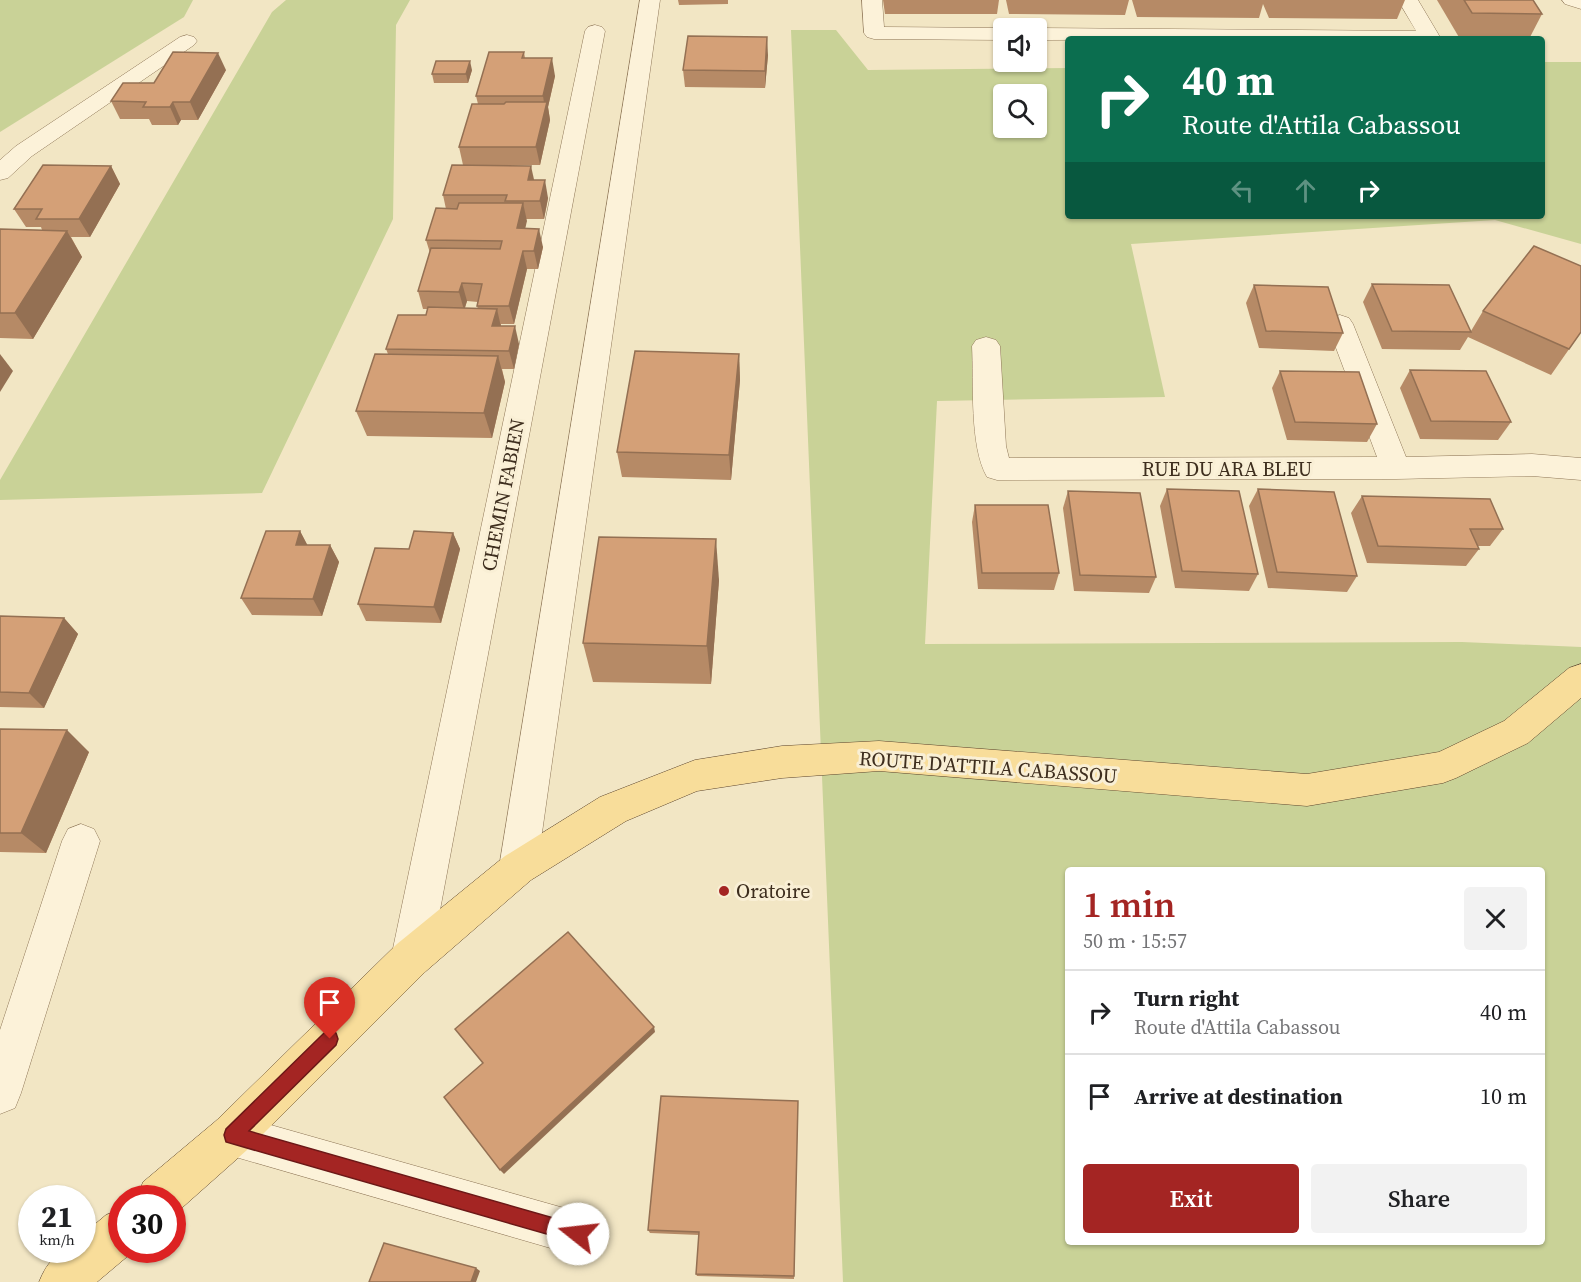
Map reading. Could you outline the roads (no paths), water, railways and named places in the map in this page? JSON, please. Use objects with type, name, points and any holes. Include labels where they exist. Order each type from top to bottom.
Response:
[{"type":"main road","name":"ROUTE D'ATTILA CABASSOU","points":[[174,1185],[232,1135],[411,958],[519,868],[613,809],[695,776],[782,762],[879,756],[1307,790],[1443,767],[1516,732],[1581,678]]},
{"type":"main road","points":[[62,1282],[108,1243]]},
{"type":"street","points":[[519,868],[650,0]]},
{"type":"street","points":[[872,0],[874,33],[993,34]]},
{"type":"street","points":[[1408,0],[1429,36]]},
{"type":"street","points":[[1572,0],[1581,3]]},
{"type":"street","name":"CHEMIN FABIEN","points":[[411,958],[595,31]]},
{"type":"street","points":[[1047,34],[1299,36]]},
{"type":"street","points":[[0,173],[24,151],[188,41]]},
{"type":"street","points":[[1340,324],[1396,468]]},
{"type":"street","name":"RUE DU ARA BLEU","points":[[986,346],[992,446],[997,469],[1396,468],[1532,465],[1581,469]]},
{"type":"street","points":[[0,1092],[81,842]]},
{"type":"street","points":[[232,1135],[578,1234]]},
{"type":"place","name":"Oratoire","points":[[724,891]]}]
